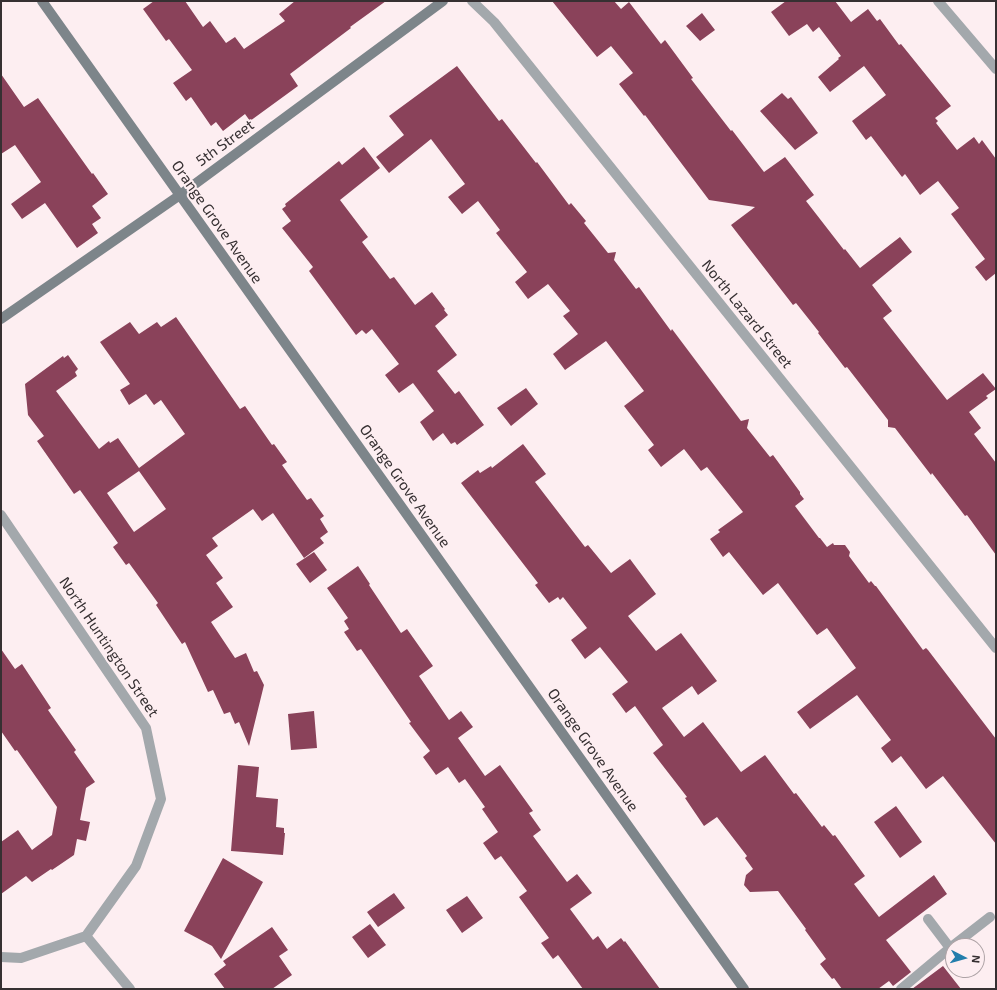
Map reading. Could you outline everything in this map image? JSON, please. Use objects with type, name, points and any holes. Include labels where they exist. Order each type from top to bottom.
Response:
[{"type":"street","name":"Orange Grove Avenue","points":[[42,1],[744,989]]},
{"type":"street","name":"5th Street","points":[[1,319],[180,195],[443,1]]},
{"type":"street","name":"North Lazard Street","points":[[472,1],[494,22],[996,648]]},
{"type":"street","points":[[938,1],[996,69]]},
{"type":"street","name":"North Huntington Street","points":[[1,515],[146,728],[161,799],[136,866],[86,936]]},
{"type":"street","points":[[963,938],[990,917]]},
{"type":"street","points":[[928,919],[945,941]]},
{"type":"street","points":[[1,957],[22,958],[86,936],[130,989]]},
{"type":"street","points":[[901,989],[945,952]]},
{"type":"building","points":[[154,1],[185,1],[203,27],[210,21],[226,43],[235,37],[244,49],[285,21],[279,14],[295,1],[386,1],[290,74],[298,86],[250,121],[245,114],[223,131],[216,122],[211,126],[191,97],[186,101],[173,83],[192,70],[169,39],[166,41],[143,9]]},
{"type":"building","points":[[552,1],[614,1],[621,9],[629,2],[661,44],[665,40],[693,78],[691,79],[764,172],[785,157],[814,195],[806,201],[860,268],[900,237],[912,252],[872,285],[892,311],[883,318],[947,400],[983,373],[996,389],[986,396],[988,398],[969,412],[981,428],[974,434],[996,463],[996,555],[967,515],[965,516],[932,473],[931,475],[895,428],[888,427],[888,420],[847,367],[845,368],[796,303],[793,305],[731,225],[755,207],[709,200],[645,115],[644,116],[619,84],[633,73],[611,46],[597,57]]},
{"type":"building","points":[[786,1],[835,1],[851,22],[868,9],[877,21],[880,19],[899,45],[901,44],[951,106],[935,118],[938,121],[936,123],[957,150],[974,137],[979,144],[982,140],[996,159],[996,273],[986,281],[975,267],[985,259],[951,214],[959,208],[938,181],[920,195],[905,174],[902,177],[871,136],[866,140],[852,121],[886,95],[864,66],[830,92],[818,77],[841,56],[819,27],[813,32],[807,24],[789,36],[771,12]]},
{"type":"building","points":[[702,13],[715,30],[700,41],[686,26]]},
{"type":"building","points":[[457,66],[499,121],[502,119],[569,205],[571,203],[586,221],[584,223],[608,253],[616,252],[614,260],[636,289],[639,287],[741,421],[749,419],[747,428],[770,457],[773,455],[800,492],[804,499],[795,506],[819,538],[827,547],[833,543],[834,545],[845,545],[850,552],[849,556],[869,583],[871,581],[876,586],[923,650],[926,648],[928,650],[996,739],[996,844],[943,776],[926,789],[901,756],[892,763],[881,748],[891,740],[857,695],[810,729],[797,712],[856,668],[827,628],[817,635],[778,583],[763,595],[729,552],[723,557],[710,539],[720,532],[718,530],[743,512],[707,467],[701,471],[684,449],[661,467],[648,450],[654,445],[624,406],[644,391],[606,341],[565,370],[553,354],[578,334],[563,316],[570,311],[548,284],[528,299],[515,282],[527,272],[496,233],[500,230],[478,201],[462,214],[448,197],[465,184],[431,139],[389,173],[376,157],[404,135],[389,116]]},
{"type":"building","points":[[1,74],[24,107],[38,98],[108,194],[92,206],[101,218],[92,224],[98,233],[77,248],[45,203],[22,219],[11,204],[41,182],[15,145],[1,154]]},
{"type":"building","points":[[782,93],[788,99],[791,97],[818,133],[795,150],[760,111]]},
{"type":"building","points":[[364,147],[380,168],[340,200],[368,237],[362,242],[390,279],[394,277],[415,305],[432,292],[448,315],[435,326],[457,355],[437,371],[455,394],[459,391],[484,425],[457,445],[455,442],[451,444],[443,433],[433,441],[420,422],[434,411],[413,383],[399,393],[385,375],[399,364],[372,329],[366,334],[362,330],[356,335],[309,271],[313,267],[282,228],[291,221],[282,209],[286,206],[285,204],[339,161],[342,165]]},
{"type":"building","points":[[176,317],[240,409],[245,406],[272,445],[274,444],[287,462],[282,465],[307,500],[311,498],[324,516],[320,519],[328,532],[320,538],[324,543],[304,558],[273,513],[262,521],[253,509],[212,538],[218,546],[206,555],[223,578],[216,583],[233,607],[211,622],[235,658],[246,653],[254,672],[257,671],[264,685],[249,746],[239,722],[235,724],[230,712],[224,714],[213,690],[208,692],[185,642],[182,644],[156,605],[158,603],[129,563],[126,565],[113,547],[118,543],[80,490],[74,494],[37,441],[44,436],[28,415],[25,384],[63,356],[64,358],[68,355],[78,369],[75,372],[77,376],[56,391],[99,449],[109,441],[110,443],[118,438],[139,468],[185,434],[161,400],[154,405],[146,394],[129,405],[120,390],[130,384],[100,342],[130,322],[139,334],[157,322],[161,327]],"holes":[[[139,471],[166,509],[134,532],[107,493]]]},
{"type":"building","points":[[526,388],[538,404],[511,426],[497,408]]},
{"type":"building","points":[[523,444],[546,474],[535,482],[585,547],[588,545],[611,573],[630,559],[656,594],[628,616],[656,651],[681,633],[717,681],[698,695],[692,686],[662,708],[684,737],[703,722],[741,772],[765,755],[794,794],[796,793],[822,827],[824,825],[833,836],[835,835],[865,876],[854,884],[879,917],[934,875],[947,894],[886,940],[911,972],[893,986],[889,981],[878,989],[842,989],[834,978],[832,979],[820,964],[826,959],[778,891],[750,892],[744,885],[746,875],[753,869],[745,858],[747,856],[717,817],[704,826],[685,798],[687,797],[653,753],[663,745],[635,706],[626,713],[612,694],[628,682],[600,647],[585,659],[571,640],[587,628],[563,597],[560,600],[558,597],[549,603],[535,585],[538,583],[461,483],[478,470],[480,473],[491,466],[492,468]]},
{"type":"building","points":[[314,552],[327,570],[310,583],[296,564]]},
{"type":"building","points":[[358,566],[401,633],[407,629],[433,666],[419,676],[449,720],[461,711],[473,727],[458,738],[485,776],[500,765],[533,811],[529,813],[541,830],[533,836],[567,882],[577,874],[592,893],[570,909],[593,940],[598,936],[607,949],[621,938],[624,942],[625,941],[660,989],[583,989],[558,955],[553,959],[541,943],[549,938],[519,897],[527,891],[501,856],[495,860],[483,843],[498,832],[482,809],[485,807],[465,779],[459,783],[448,767],[436,775],[423,757],[430,751],[409,723],[411,722],[361,649],[357,651],[344,632],[349,629],[344,621],[348,618],[327,588]]},
{"type":"building","points":[[1,649],[15,669],[22,664],[51,708],[48,710],[76,750],[74,752],[95,782],[86,788],[80,820],[90,822],[86,841],[77,839],[74,855],[52,870],[51,869],[32,882],[26,876],[1,894],[1,842],[18,830],[32,850],[52,835],[57,807],[17,750],[15,751],[1,731]]},
{"type":"building","points":[[314,711],[317,748],[291,750],[288,714]]},
{"type":"building","points":[[238,765],[259,767],[256,797],[278,799],[276,827],[284,828],[283,855],[231,851]]},
{"type":"building","points":[[896,806],[922,842],[900,858],[874,822]]},
{"type":"building","points":[[223,858],[263,882],[221,959],[212,946],[184,931]]},
{"type":"building","points":[[394,893],[405,908],[378,927],[367,912]]},
{"type":"building","points":[[467,896],[483,918],[462,933],[446,910]]},
{"type":"building","points":[[370,924],[386,945],[368,958],[352,937]]},
{"type":"building","points":[[272,927],[288,950],[279,956],[292,975],[272,989],[225,989],[214,974],[226,965],[223,961]]},
{"type":"building","points":[[943,966],[945,969],[945,978],[952,978],[961,989],[912,989]]}]
